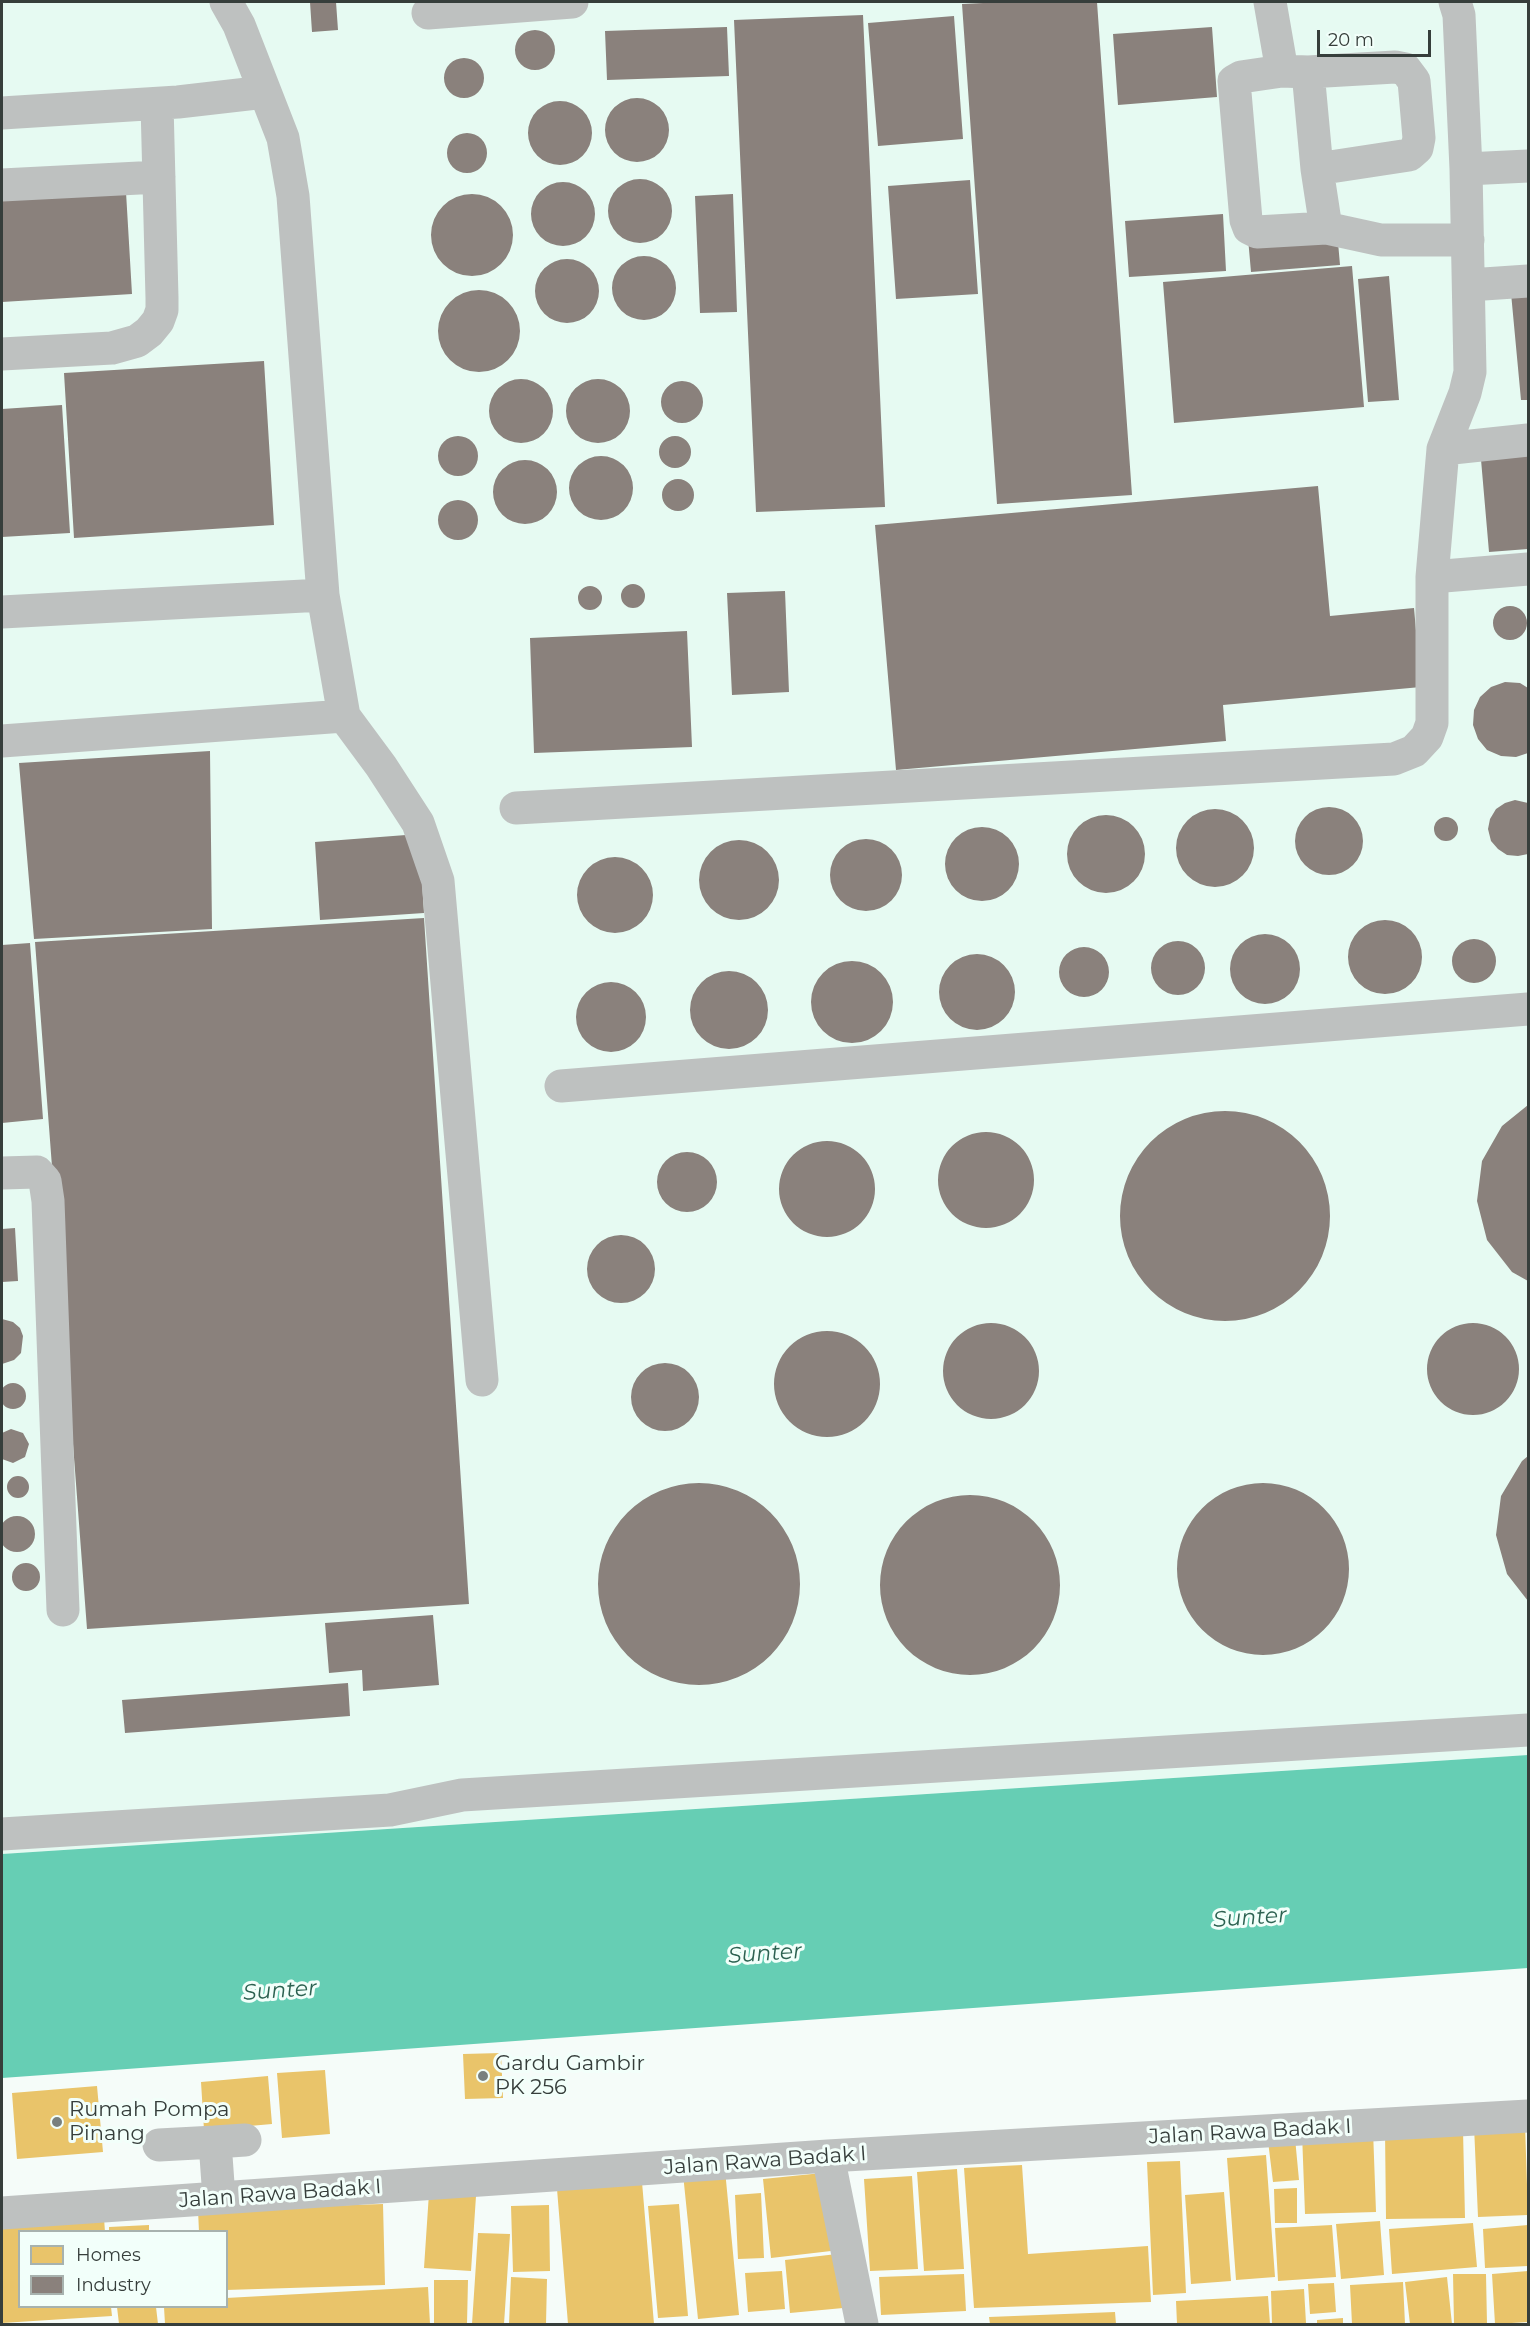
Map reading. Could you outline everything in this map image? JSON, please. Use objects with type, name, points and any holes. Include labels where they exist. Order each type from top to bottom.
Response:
[{"type":"street","points":[[226,2],[239,25],[283,138],[293,196],[323,595],[344,716],[381,766],[418,823],[438,881],[482,1380]]},
{"type":"street","points":[[428,13],[572,2]]},
{"type":"street","points":[[1270,2],[1295,72],[1317,169],[1326,228]]},
{"type":"street","points":[[516,808],[1394,759],[1414,751],[1427,737],[1432,723],[1432,577],[1443,449],[1465,393],[1470,372],[1466,169],[1460,37],[1455,2]]},
{"type":"street","points":[[1317,169],[1409,154],[1417,148],[1419,138],[1414,81],[1405,69],[1395,67],[1295,72],[1241,77],[1234,81],[1246,220],[1249,228],[1257,232],[1326,228],[1381,240],[1468,240]]},
{"type":"street","points":[[2,113],[158,104],[228,98],[265,92]]},
{"type":"street","points":[[2,354],[112,348],[136,340],[149,332],[158,321],[162,310],[158,104]]},
{"type":"street","points":[[1466,169],[1528,166]]},
{"type":"street","points":[[2,185],[159,177]]},
{"type":"street","points":[[1469,285],[1528,281]]},
{"type":"street","points":[[1443,449],[1528,440]]},
{"type":"street","points":[[1432,577],[1528,569]]},
{"type":"street","points":[[2,612],[323,595]]},
{"type":"street","points":[[2,741],[344,716]]},
{"type":"street","points":[[561,1086],[1528,1009]]},
{"type":"street","points":[[2,1173],[37,1172],[45,1181],[48,1202],[63,1610]]},
{"type":"street","points":[[2,1834],[390,1810],[462,1795],[1528,1730]]},
{"type":"street","name":"Jalan Rawa Badak I","points":[[2,2213],[828,2156],[1528,2116]]},
{"type":"street","points":[[159,2145],[230,2141],[219,2198]]},
{"type":"street","points":[[828,2156],[862,2325]]},
{"type":"shaded area","points":[[2,2],[1528,2],[1528,1755],[2,1854]]},
{"type":"water","name":"Sunter","points":[[1528,1755],[1528,1968],[2,2078],[2,1854]]},
{"type":"building: Homes","name":"Gardu Gambir PK 256","points":[[501,2053],[503,2098],[465,2099],[463,2054]]},
{"type":"building: Homes","points":[[325,2070],[330,2134],[282,2138],[277,2073]]},
{"type":"building: Homes","points":[[268,2076],[272,2124],[204,2130],[201,2082]]},
{"type":"building: Homes","name":"Rumah Pompa Pinang","points":[[97,2086],[103,2152],[17,2159],[12,2093]]},
{"type":"building: Homes","points":[[1525,2124],[1528,2215],[1478,2217],[1474,2126]]},
{"type":"building: Homes","points":[[1373,2130],[1376,2212],[1305,2214],[1302,2133]]},
{"type":"building: Homes","points":[[1463,2130],[1465,2218],[1386,2219],[1385,2131]]},
{"type":"building: Homes","points":[[1295,2138],[1299,2180],[1273,2182],[1268,2141]]},
{"type":"building: Homes","points":[[1266,2155],[1275,2277],[1236,2280],[1227,2158]]},
{"type":"building: Homes","points":[[1180,2161],[1186,2293],[1153,2295],[1147,2162]]},
{"type":"building: Homes","points":[[1022,2165],[1028,2254],[1148,2246],[1151,2302],[974,2308],[964,2168]]},
{"type":"building: Homes","points":[[957,2169],[964,2269],[924,2271],[917,2172]]},
{"type":"building: Homes","points":[[725,2170],[739,2315],[698,2319],[683,2174]]},
{"type":"building: Homes","points":[[822,2173],[831,2251],[771,2258],[763,2179]]},
{"type":"building: Homes","points":[[912,2176],[918,2269],[870,2271],[864,2179]]},
{"type":"building: Homes","points":[[642,2182],[654,2324],[568,2324],[557,2189]]},
{"type":"building: Homes","points":[[1297,2188],[1297,2223],[1275,2223],[1274,2189]]},
{"type":"building: Homes","points":[[1224,2192],[1231,2281],[1191,2284],[1185,2195]]},
{"type":"building: Homes","points":[[429,2193],[476,2196],[471,2271],[424,2268]]},
{"type":"building: Homes","points":[[761,2193],[764,2258],[738,2259],[735,2195]]},
{"type":"building: Homes","points":[[383,2204],[385,2285],[228,2290],[228,2230],[199,2230],[198,2210]]},
{"type":"building: Homes","points":[[679,2204],[688,2316],[658,2318],[648,2206]]},
{"type":"building: Homes","points":[[549,2205],[550,2271],[513,2272],[511,2206]]},
{"type":"building: Homes","points":[[104,2218],[105,2230],[18,2230],[18,2308],[111,2308],[112,2316],[2,2323],[2,2226]]},
{"type":"building: Homes","points":[[1380,2221],[1384,2275],[1341,2279],[1336,2224]]},
{"type":"building: Homes","points":[[1473,2223],[1477,2267],[1392,2274],[1389,2229]]},
{"type":"building: Homes","points":[[149,2225],[149,2230],[109,2230],[109,2227]]},
{"type":"building: Homes","points":[[1332,2225],[1336,2277],[1278,2281],[1275,2228]]},
{"type":"building: Homes","points":[[1528,2225],[1528,2266],[1485,2268],[1483,2229]]},
{"type":"building: Homes","points":[[478,2233],[510,2234],[504,2324],[472,2324]]},
{"type":"building: Homes","points":[[837,2254],[843,2308],[790,2313],[785,2260]]},
{"type":"building: Homes","points":[[782,2271],[785,2309],[748,2312],[745,2273]]},
{"type":"building: Homes","points":[[1528,2271],[1528,2322],[1495,2324],[1492,2274]]},
{"type":"building: Homes","points":[[964,2274],[966,2311],[881,2315],[879,2277]]},
{"type":"building: Homes","points":[[1453,2274],[1486,2274],[1487,2324],[1454,2324]]},
{"type":"building: Homes","points":[[511,2277],[547,2279],[546,2324],[509,2324]]},
{"type":"building: Homes","points":[[1447,2277],[1452,2324],[1410,2324],[1405,2282]]},
{"type":"building: Homes","points":[[434,2280],[468,2280],[467,2324],[434,2324]]},
{"type":"building: Homes","points":[[1403,2282],[1405,2324],[1352,2324],[1350,2285]]},
{"type":"building: Homes","points":[[1334,2283],[1336,2312],[1310,2314],[1308,2284]]},
{"type":"building: Homes","points":[[428,2287],[430,2324],[165,2324],[164,2308],[228,2308],[228,2298]]},
{"type":"building: Homes","points":[[1304,2289],[1306,2323],[1272,2324],[1271,2291]]},
{"type":"building: Homes","points":[[1268,2296],[1270,2324],[1177,2324],[1176,2301]]},
{"type":"building: Homes","points":[[117,2308],[156,2308],[158,2324],[119,2324]]},
{"type":"building: Homes","points":[[1115,2312],[1116,2324],[990,2324],[989,2317]]},
{"type":"building: Homes","points":[[1343,2318],[1343,2324],[1317,2324],[1317,2320]]},
{"type":"building: Industry","points":[[310,2],[336,2],[338,30],[312,32]]},
{"type":"building: Industry","points":[[1097,2],[1132,495],[997,504],[962,4]]},
{"type":"building: Industry","points":[[863,15],[885,507],[756,512],[734,20]]},
{"type":"building: Industry","points":[[954,16],[963,139],[878,146],[868,23]]},
{"type":"building: Industry","points":[[727,27],[729,76],[607,80],[605,31]]},
{"type":"building: Industry","points":[[1212,27],[1217,97],[1118,105],[1113,34]]},
{"type":"building: Industry","points":[[535,30],[543,31],[549,36],[554,42],[554,58],[549,64],[543,69],[535,70],[527,69],[521,64],[516,58],[515,50],[516,42],[521,36],[527,31]]},
{"type":"building: Industry","points":[[464,58],[472,59],[478,64],[483,70],[483,86],[478,92],[472,97],[464,98],[456,97],[450,92],[445,86],[444,78],[445,70],[450,64],[456,59]]},
{"type":"building: Industry","points":[[631,98],[643,98],[660,107],[667,118],[669,130],[667,142],[660,153],[643,162],[631,162],[619,157],[610,148],[605,136],[605,124],[610,112],[619,103]]},
{"type":"building: Industry","points":[[554,101],[566,101],[583,110],[590,121],[592,133],[590,145],[583,156],[566,165],[554,165],[542,160],[533,151],[528,139],[528,127],[533,115],[542,106]]},
{"type":"building: Industry","points":[[467,133],[475,134],[481,139],[486,145],[486,161],[481,167],[475,172],[467,173],[459,172],[453,167],[448,161],[447,153],[448,145],[453,139],[459,134]]},
{"type":"building: Industry","points":[[634,179],[646,179],[663,188],[670,199],[672,211],[670,223],[663,234],[646,243],[634,243],[622,238],[613,229],[608,217],[608,205],[613,193],[622,184]]},
{"type":"building: Industry","points":[[970,180],[978,294],[896,299],[888,186]]},
{"type":"building: Industry","points":[[557,182],[569,182],[586,191],[593,202],[595,214],[593,226],[586,237],[569,246],[557,246],[545,241],[536,232],[531,220],[531,208],[536,196],[545,187]]},
{"type":"building: Industry","points":[[126,192],[132,294],[2,302],[2,200]]},
{"type":"building: Industry","points":[[472,194],[488,197],[501,206],[510,219],[513,235],[510,251],[501,264],[488,273],[472,276],[456,273],[443,264],[434,251],[431,235],[434,219],[443,206],[456,197]]},
{"type":"building: Industry","points":[[733,194],[737,312],[700,313],[695,196]]},
{"type":"building: Industry","points":[[1223,214],[1226,271],[1129,277],[1125,221]]},
{"type":"building: Industry","points":[[1337,231],[1340,265],[1251,272],[1248,238]]},
{"type":"building: Industry","points":[[638,256],[650,256],[667,265],[674,276],[676,288],[674,300],[667,311],[650,320],[638,320],[626,315],[617,306],[612,294],[612,282],[617,270],[626,261]]},
{"type":"building: Industry","points":[[561,259],[573,259],[590,268],[597,279],[599,291],[597,303],[590,314],[573,323],[561,323],[549,318],[540,309],[535,297],[535,285],[540,273],[549,264]]},
{"type":"building: Industry","points":[[1352,266],[1364,407],[1174,423],[1163,282]]},
{"type":"building: Industry","points":[[1389,276],[1399,400],[1368,402],[1358,279]]},
{"type":"building: Industry","points":[[479,290],[495,293],[508,302],[517,315],[520,331],[517,347],[508,360],[495,369],[479,372],[463,369],[450,360],[441,347],[438,331],[441,315],[450,302],[463,293]]},
{"type":"building: Industry","points":[[1528,292],[1528,400],[1521,400],[1511,293]]},
{"type":"building: Industry","points":[[264,361],[274,525],[74,538],[64,373]]},
{"type":"building: Industry","points":[[515,379],[527,379],[544,388],[551,399],[553,411],[551,423],[544,434],[527,443],[515,443],[503,438],[494,429],[489,417],[489,405],[494,393],[503,384]]},
{"type":"building: Industry","points":[[592,379],[604,379],[621,388],[628,399],[630,411],[628,423],[621,434],[604,443],[592,443],[580,438],[571,429],[566,417],[566,405],[571,393],[580,384]]},
{"type":"building: Industry","points":[[682,381],[697,387],[703,402],[697,417],[682,423],[667,417],[661,402],[667,387]]},
{"type":"building: Industry","points":[[62,405],[70,533],[2,537],[2,409]]},
{"type":"building: Industry","points":[[458,436],[466,437],[472,442],[477,448],[477,464],[472,470],[466,475],[458,476],[450,475],[444,470],[439,464],[438,456],[439,448],[444,442],[450,437]]},
{"type":"building: Industry","points":[[675,436],[686,441],[691,452],[686,463],[675,468],[664,463],[659,452],[664,441]]},
{"type":"building: Industry","points":[[1528,443],[1528,549],[1489,552],[1480,448]]},
{"type":"building: Industry","points":[[595,456],[607,456],[624,465],[631,476],[633,488],[631,500],[624,511],[607,520],[595,520],[583,515],[574,506],[569,494],[569,482],[574,470],[583,461]]},
{"type":"building: Industry","points":[[519,460],[531,460],[548,469],[555,480],[557,492],[555,504],[548,515],[531,524],[519,524],[507,519],[498,510],[493,498],[493,486],[498,474],[507,465]]},
{"type":"building: Industry","points":[[678,479],[689,484],[694,495],[689,506],[678,511],[667,506],[662,495],[667,484]]},
{"type":"building: Industry","points":[[1318,486],[1330,616],[1414,608],[1421,687],[1223,705],[1226,741],[896,770],[875,525]]},
{"type":"building: Industry","points":[[458,500],[466,501],[472,506],[477,512],[477,528],[472,534],[466,539],[458,540],[450,539],[444,534],[439,528],[438,520],[439,512],[444,506],[450,501]]},
{"type":"building: Industry","points":[[628,584],[638,584],[645,591],[645,601],[638,608],[628,608],[621,601],[621,591]]},
{"type":"building: Industry","points":[[585,586],[595,586],[602,593],[602,603],[595,610],[585,610],[578,603],[578,593]]},
{"type":"building: Industry","points":[[785,591],[789,692],[732,695],[727,593]]},
{"type":"building: Industry","points":[[1510,606],[1522,611],[1527,623],[1522,635],[1510,640],[1498,635],[1493,623],[1498,611]]},
{"type":"building: Industry","points":[[687,631],[692,747],[534,753],[530,638]]},
{"type":"building: Industry","points":[[1505,682],[1520,683],[1528,688],[1528,753],[1516,757],[1501,756],[1487,750],[1478,739],[1473,725],[1474,710],[1480,697],[1491,687]]},
{"type":"building: Industry","points":[[210,751],[212,929],[34,939],[19,763]]},
{"type":"building: Industry","points":[[1515,800],[1528,803],[1528,854],[1518,856],[1507,855],[1498,849],[1491,841],[1488,829],[1490,819],[1496,809]]},
{"type":"building: Industry","points":[[1329,807],[1342,810],[1353,817],[1360,828],[1363,841],[1360,854],[1353,865],[1342,872],[1329,875],[1316,872],[1305,865],[1298,854],[1295,841],[1298,828],[1305,817],[1316,810]]},
{"type":"building: Industry","points":[[1215,809],[1230,812],[1242,821],[1251,833],[1254,848],[1251,863],[1242,875],[1230,884],[1215,887],[1200,884],[1188,875],[1179,863],[1176,848],[1179,833],[1188,821],[1200,812]]},
{"type":"building: Industry","points":[[1106,815],[1121,818],[1134,826],[1142,839],[1145,854],[1142,869],[1134,882],[1121,890],[1106,893],[1091,890],[1078,882],[1070,869],[1067,854],[1070,839],[1078,826],[1091,818]]},
{"type":"building: Industry","points":[[1446,817],[1455,820],[1458,829],[1455,838],[1446,841],[1437,838],[1434,829],[1437,820]]},
{"type":"building: Industry","points":[[975,827],[989,827],[1003,833],[1013,843],[1019,857],[1017,878],[1003,895],[989,901],[975,901],[961,895],[951,885],[945,871],[945,857],[951,843],[961,833]]},
{"type":"building: Industry","points":[[419,834],[424,913],[320,920],[315,842]]},
{"type":"building: Industry","points":[[866,839],[880,842],[892,849],[899,861],[902,875],[899,889],[892,901],[880,908],[866,911],[852,908],[840,901],[833,889],[830,875],[833,861],[840,849],[852,842]]},
{"type":"building: Industry","points":[[739,840],[754,843],[767,852],[776,865],[779,880],[776,895],[767,908],[754,917],[739,920],[724,917],[711,908],[702,895],[699,880],[702,865],[711,852],[724,843]]},
{"type":"building: Industry","points":[[615,857],[629,860],[642,868],[650,881],[653,895],[650,909],[642,922],[629,930],[615,933],[601,930],[588,922],[580,909],[577,895],[580,881],[588,868],[601,860]]},
{"type":"building: Industry","points":[[424,918],[469,1604],[87,1629],[35,942]]},
{"type":"building: Industry","points":[[1392,920],[1412,930],[1420,943],[1422,957],[1420,971],[1412,984],[1399,992],[1378,994],[1358,984],[1350,971],[1348,950],[1358,930],[1371,922]]},
{"type":"building: Industry","points":[[1265,934],[1284,940],[1294,950],[1300,969],[1294,988],[1284,998],[1265,1004],[1246,998],[1236,988],[1230,969],[1236,950],[1246,940]]},
{"type":"building: Industry","points":[[1474,939],[1489,946],[1496,961],[1489,976],[1474,983],[1459,976],[1452,961],[1459,946]]},
{"type":"building: Industry","points":[[1173,941],[1183,941],[1193,945],[1201,953],[1205,968],[1201,983],[1193,991],[1183,995],[1173,995],[1163,991],[1155,983],[1151,973],[1151,963],[1155,953],[1163,945]]},
{"type":"building: Industry","points":[[30,943],[43,1119],[2,1123],[2,945]]},
{"type":"building: Industry","points":[[1084,947],[1102,954],[1109,972],[1102,990],[1084,997],[1066,990],[1059,972],[1066,954]]},
{"type":"building: Industry","points":[[977,954],[992,957],[1004,965],[1012,977],[1015,992],[1012,1007],[1004,1019],[992,1027],[977,1030],[962,1027],[950,1019],[942,1007],[939,992],[942,977],[950,965],[962,957]]},
{"type":"building: Industry","points":[[852,961],[868,964],[881,973],[890,986],[893,1002],[890,1018],[881,1031],[868,1040],[852,1043],[836,1040],[823,1031],[814,1018],[811,1002],[814,986],[823,973],[836,964]]},
{"type":"building: Industry","points":[[729,971],[744,974],[756,983],[765,995],[768,1010],[765,1025],[756,1037],[744,1046],[729,1049],[714,1046],[702,1037],[693,1025],[690,1010],[693,995],[702,983],[714,974]]},
{"type":"building: Industry","points":[[611,982],[624,985],[636,992],[643,1004],[646,1017],[643,1030],[636,1042],[624,1049],[611,1052],[598,1049],[586,1042],[579,1030],[576,1017],[579,1004],[586,992],[598,985]]},
{"type":"building: Industry","points":[[1528,1105],[1528,1281],[1512,1272],[1487,1240],[1477,1201],[1482,1161],[1502,1126]]},
{"type":"building: Industry","points":[[1225,1111],[1245,1113],[1265,1119],[1283,1129],[1299,1142],[1312,1158],[1322,1176],[1328,1196],[1330,1216],[1328,1236],[1322,1256],[1312,1274],[1299,1290],[1283,1303],[1265,1313],[1245,1319],[1225,1321],[1205,1319],[1185,1313],[1167,1303],[1151,1290],[1138,1274],[1128,1256],[1122,1236],[1120,1216],[1122,1196],[1128,1176],[1138,1158],[1151,1142],[1167,1129],[1185,1119],[1205,1113]]},
{"type":"building: Industry","points":[[986,1132],[1004,1135],[1020,1146],[1031,1162],[1034,1180],[1031,1198],[1020,1214],[1004,1225],[986,1228],[968,1225],[952,1214],[941,1198],[938,1180],[941,1162],[952,1146],[968,1135]]},
{"type":"building: Industry","points":[[818,1141],[836,1141],[854,1149],[867,1162],[875,1180],[872,1208],[854,1229],[836,1237],[818,1237],[800,1229],[787,1216],[779,1198],[779,1180],[787,1162],[800,1149]]},
{"type":"building: Industry","points":[[681,1152],[693,1152],[709,1160],[715,1170],[717,1182],[715,1194],[709,1204],[693,1212],[681,1212],[665,1204],[657,1188],[657,1176],[665,1160]]},
{"type":"building: Industry","points":[[15,1228],[18,1281],[2,1282],[2,1229]]},
{"type":"building: Industry","points":[[614,1235],[628,1235],[640,1240],[650,1250],[655,1269],[650,1288],[640,1298],[628,1303],[614,1303],[602,1298],[592,1288],[587,1276],[587,1262],[592,1250],[602,1240]]},
{"type":"building: Industry","points":[[2,1319],[13,1322],[20,1328],[23,1336],[21,1353],[14,1360],[2,1364]]},
{"type":"building: Industry","points":[[982,1323],[1000,1323],[1018,1331],[1031,1344],[1039,1362],[1036,1390],[1018,1411],[1000,1419],[982,1419],[964,1411],[951,1398],[943,1380],[943,1362],[951,1344],[964,1331]]},
{"type":"building: Industry","points":[[1473,1323],[1491,1326],[1506,1336],[1516,1351],[1519,1369],[1516,1387],[1506,1402],[1491,1412],[1473,1415],[1455,1412],[1440,1402],[1430,1387],[1427,1369],[1430,1351],[1440,1336],[1455,1326]]},
{"type":"building: Industry","points":[[827,1331],[847,1335],[864,1347],[876,1364],[880,1384],[876,1404],[864,1421],[847,1433],[827,1437],[807,1433],[790,1421],[778,1404],[774,1384],[778,1364],[790,1347],[807,1335]]},
{"type":"building: Industry","points":[[672,1363],[684,1369],[693,1378],[699,1390],[697,1410],[689,1421],[672,1431],[658,1431],[641,1421],[633,1410],[631,1390],[641,1373],[652,1365]]},
{"type":"building: Industry","points":[[13,1383],[22,1387],[26,1396],[22,1405],[13,1409],[4,1405],[0,1396],[4,1387]]},
{"type":"building: Industry","points":[[11,1429],[23,1433],[29,1444],[25,1457],[13,1463],[2,1459],[2,1433]]},
{"type":"building: Industry","points":[[1528,1456],[1528,1601],[1507,1574],[1496,1535],[1501,1496],[1522,1461]]},
{"type":"building: Industry","points":[[18,1476],[26,1479],[29,1487],[26,1495],[18,1498],[10,1495],[7,1487],[10,1479]]},
{"type":"building: Industry","points":[[699,1483],[719,1485],[738,1491],[755,1500],[777,1520],[792,1545],[798,1564],[800,1584],[798,1604],[792,1623],[783,1640],[763,1662],[738,1677],[719,1683],[699,1685],[679,1683],[660,1677],[643,1668],[621,1648],[606,1623],[600,1604],[598,1584],[600,1564],[606,1545],[615,1528],[635,1506],[660,1491],[679,1485]]},
{"type":"building: Industry","points":[[1263,1483],[1280,1484],[1296,1489],[1311,1497],[1324,1508],[1335,1521],[1343,1536],[1348,1552],[1348,1586],[1343,1602],[1335,1617],[1324,1630],[1311,1641],[1296,1649],[1280,1654],[1263,1655],[1246,1654],[1230,1649],[1215,1641],[1202,1630],[1191,1617],[1183,1602],[1178,1586],[1177,1569],[1178,1552],[1183,1536],[1191,1521],[1202,1508],[1215,1497],[1230,1489],[1246,1484]]},
{"type":"building: Industry","points":[[970,1495],[1004,1502],[1033,1522],[1053,1551],[1060,1585],[1053,1619],[1033,1648],[1004,1668],[970,1675],[936,1668],[907,1648],[887,1619],[880,1585],[887,1551],[907,1522],[936,1502]]},
{"type":"building: Industry","points":[[17,1516],[29,1522],[35,1534],[29,1546],[17,1552],[5,1546],[-1,1534],[5,1522]]},
{"type":"building: Industry","points":[[26,1563],[36,1567],[40,1577],[36,1587],[26,1591],[16,1587],[12,1577],[16,1567]]},
{"type":"building: Industry","points":[[433,1615],[439,1685],[363,1691],[362,1670],[329,1673],[325,1623]]},
{"type":"building: Industry","points":[[348,1683],[350,1716],[125,1733],[122,1700]]},
{"type":"place","name":"Gardu Gambir PK 256","points":[[483,2076]]},
{"type":"place","name":"Rumah Pompa Pinang","points":[[57,2122]]}]
